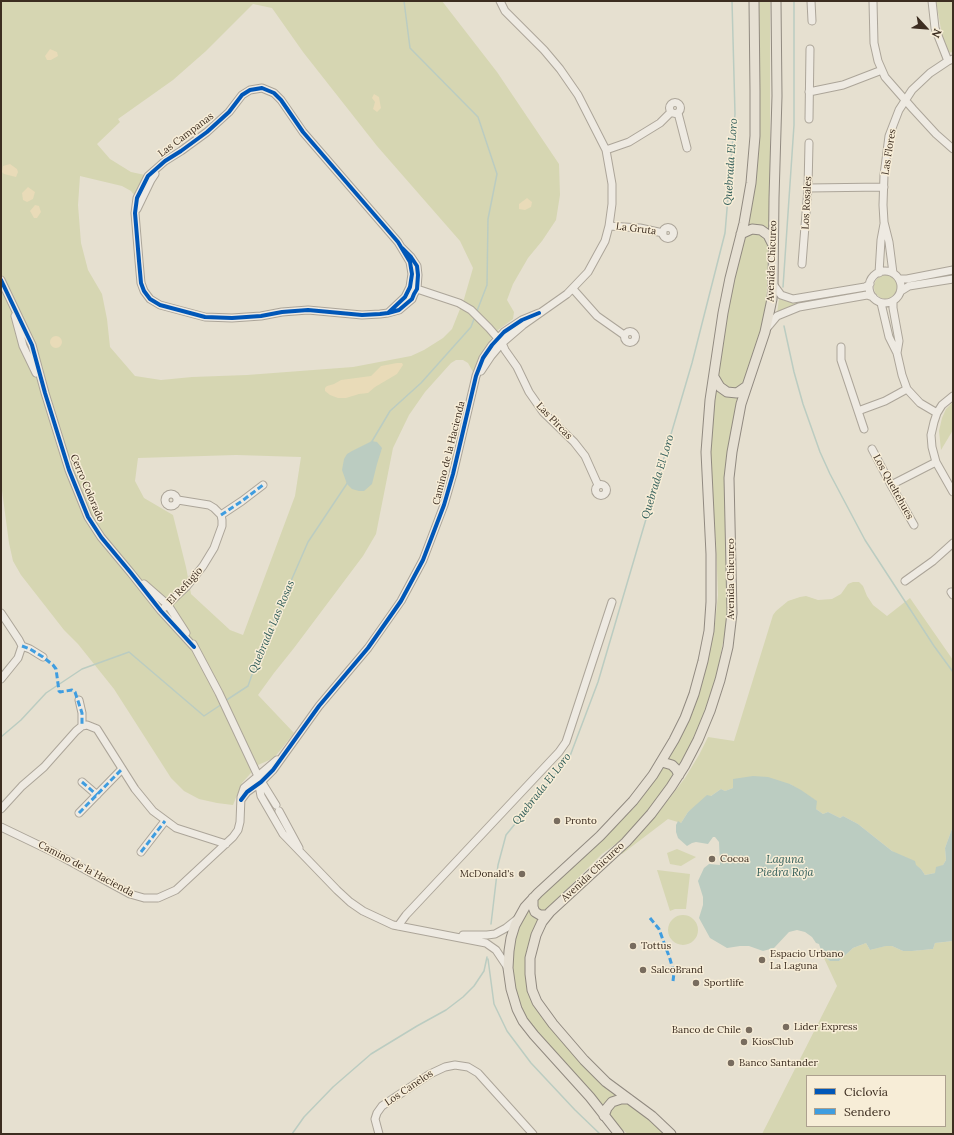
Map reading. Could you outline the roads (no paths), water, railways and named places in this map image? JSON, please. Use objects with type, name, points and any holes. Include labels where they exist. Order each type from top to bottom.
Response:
[{"type":"main road","name":"Avenida Chicureo","points":[[619,1134],[590,1097],[534,1035],[523,1020],[512,996],[508,968],[511,938],[524,908],[600,836],[633,802],[662,762],[680,729],[703,662],[709,630],[712,571],[706,452],[714,377],[725,301],[749,199],[755,136],[754,1]]},
{"type":"main road","name":"Avenida Chicureo","points":[[671,1134],[652,1116],[611,1086],[593,1069],[553,1024],[537,1002],[531,982],[530,958],[536,935],[547,915],[619,849],[637,830],[658,805],[679,775],[698,740],[710,712],[720,680],[728,647],[732,614],[729,478],[736,426],[747,386],[765,332],[772,300],[777,96],[776,1]]},
{"type":"main road","points":[[741,234],[752,229],[760,230],[768,235],[774,247]]},
{"type":"main road","points":[[714,377],[720,387],[727,392],[737,393],[747,386]]},
{"type":"main road","points":[[662,762],[672,765],[679,775]]},
{"type":"main road","points":[[533,898],[533,907],[535,912],[540,915],[547,915]]},
{"type":"main road","points":[[604,1116],[607,1108],[612,1102],[621,1099],[629,1099]]},
{"type":"street","name":"Camino de la Hacienda","points":[[1,827],[53,852],[130,894],[144,898],[158,898],[176,890],[233,838],[238,830],[240,822],[241,800],[244,788],[273,770],[318,706],[360,658],[382,630],[401,601],[429,545],[447,498],[478,369],[483,358],[516,323],[539,314],[557,303],[573,289],[588,272],[599,253],[609,226],[612,204],[612,184],[606,150],[578,95],[560,69],[544,50],[505,11],[500,1]]},
{"type":"street","points":[[812,1],[812,21]]},
{"type":"street","points":[[873,1],[874,44],[882,70],[891,84],[905,100],[936,134],[953,149]]},
{"type":"street","points":[[932,1],[935,28],[950,60]]},
{"type":"street","points":[[809,119],[810,49]]},
{"type":"street","name":"Las Flores","points":[[879,273],[881,240],[884,222],[884,187],[889,136],[894,120],[905,100],[922,80],[950,60]]},
{"type":"street","points":[[810,92],[843,85],[882,70]]},
{"type":"street","name":"Las Campanas","points":[[262,88],[274,93],[281,100],[303,132],[411,257],[417,266],[418,275],[414,288],[412,299],[399,310],[388,313],[362,315],[308,310],[232,318],[205,316],[160,304],[150,299],[144,291],[141,283],[136,213],[151,180],[165,161],[207,132],[228,112],[242,95],[250,90],[262,88]]},
{"type":"street","points":[[606,150],[629,142],[675,113],[687,148]]},
{"type":"street","name":"Los Rosales","points":[[802,264],[808,188],[809,143]]},
{"type":"street","points":[[808,188],[884,187]]},
{"type":"street","name":"Las Flores","points":[[884,222],[889,242],[893,273]]},
{"type":"street","name":"La Gruta","points":[[609,226],[640,228],[663,233]]},
{"type":"street","points":[[899,279],[908,279],[953,270]]},
{"type":"street","points":[[765,332],[775,318],[792,309],[867,295],[881,302],[889,303],[898,297],[901,291],[899,279],[893,273],[886,271],[874,276],[870,284],[870,290],[873,297]]},
{"type":"street","points":[[901,291],[909,286],[953,279]]},
{"type":"street","name":"Cerro Colorado","points":[[1,280],[8,293],[30,352],[69,470],[88,517],[101,537],[161,611],[194,647]]},
{"type":"street","points":[[773,284],[781,295],[792,299],[864,287],[870,284]]},
{"type":"street","points":[[414,288],[458,303],[471,310],[500,340]]},
{"type":"street","points":[[573,289],[597,316],[624,335]]},
{"type":"street","points":[[893,301],[899,341],[898,353]]},
{"type":"street","points":[[881,302],[889,337],[898,353],[907,389],[920,403],[937,413]]},
{"type":"street","name":"Las Pircas","points":[[500,340],[517,367],[529,392],[543,412],[574,442],[585,456],[598,485]]},
{"type":"street","points":[[841,347],[840,358],[864,429]]},
{"type":"street","points":[[858,411],[884,401],[907,389]]},
{"type":"street","points":[[953,396],[942,405],[937,413],[931,435],[932,447],[936,462],[953,492]]},
{"type":"street","name":"Los Queltehues","points":[[872,449],[914,525]]},
{"type":"street","points":[[891,485],[936,462]]},
{"type":"street","points":[[178,500],[209,505],[221,515],[263,485]]},
{"type":"street","name":"El Refugio","points":[[161,611],[195,577],[203,566],[214,548],[222,526],[221,515]]},
{"type":"street","points":[[905,581],[933,561],[953,544]]},
{"type":"street","name":"Cerro Colorado","points":[[131,573],[168,605],[194,647],[218,693],[259,780],[279,811],[302,854]]},
{"type":"street","points":[[398,926],[406,915],[559,752],[566,742],[612,602]]},
{"type":"street","points":[[1,613],[22,646],[43,657]]},
{"type":"street","points":[[1,679],[18,658],[22,646]]},
{"type":"street","points":[[79,700],[82,713],[82,726]]},
{"type":"street","points":[[1,809],[44,767],[82,726],[87,725],[97,729],[141,798],[153,811],[176,828],[226,844]]},
{"type":"street","points":[[80,813],[122,770]]},
{"type":"street","name":"Cerro Colorado","points":[[259,780],[261,796],[283,834],[350,902],[362,910],[386,922],[398,926],[488,944],[496,950],[508,968]]},
{"type":"street","points":[[82,782],[97,795]]},
{"type":"street","points":[[275,822],[279,811]]},
{"type":"street","points":[[141,852],[165,821]]},
{"type":"street","name":"Cerro Colorado","points":[[447,935],[492,934],[503,930],[518,919]]},
{"type":"street","name":"Los Canelos","points":[[379,1134],[375,1119],[382,1106],[430,1074],[445,1066],[455,1065],[465,1066],[478,1072],[533,1134]]},
{"type":"water","points":[[372,441],[377,442],[382,448],[372,484],[364,491],[352,489],[347,484],[342,470],[344,459],[347,454]]},
{"type":"water","name":"Laguna Piedra Roja","points":[[753,776],[768,777],[790,784],[801,790],[817,801],[816,809],[823,814],[828,812],[840,818],[843,816],[858,824],[892,851],[915,861],[916,865],[925,875],[935,873],[936,867],[943,865],[946,860],[945,848],[953,826],[953,941],[935,943],[933,949],[912,951],[903,951],[892,946],[870,950],[866,943],[853,948],[839,961],[830,961],[823,956],[819,944],[816,943],[812,937],[805,932],[797,930],[789,932],[774,948],[763,951],[749,946],[727,948],[710,938],[699,918],[703,905],[703,897],[698,881],[704,868],[709,864],[720,865],[719,842],[715,837],[713,837],[708,844],[696,842],[687,846],[678,838],[676,825],[678,821],[681,823],[688,812],[707,795],[711,796],[721,789],[725,791],[733,788],[733,779]]},
{"type":"waterway","name":"Quebrada Las Rosas","points":[[404,1],[410,48],[478,117],[497,174],[488,219],[487,285],[477,311]]},
{"type":"waterway","name":"Quebrada El Loro","points":[[491,924],[498,865],[506,835],[570,756],[598,682],[692,363],[725,233],[735,114],[732,1]]},
{"type":"waterway","points":[[783,287],[794,125],[794,1]]},
{"type":"waterway","name":"Quebrada Las Rosas","points":[[371,443],[390,411],[421,383],[471,327],[474,319]]},
{"type":"waterway","points":[[784,326],[803,404],[820,452],[830,474],[865,540],[934,646],[953,672]]},
{"type":"waterway","name":"Quebrada Las Rosas","points":[[225,701],[248,686],[260,652],[308,542],[348,482]]},
{"type":"waterway","name":"Quebrada Las Rosas","points":[[1,737],[21,720],[46,693],[82,669],[129,652],[204,716],[222,704]]},
{"type":"waterway","name":"Quebrada El Loro","points":[[292,1134],[304,1117],[333,1087],[371,1054],[446,1010],[463,997],[474,986],[484,971],[487,957]]},
{"type":"waterway","points":[[488,959],[494,1004],[507,1031],[531,1063],[575,1110],[600,1134]]},
{"type":"place","name":"Pronto","points":[[557,821]]},
{"type":"place","name":"Cocoa","points":[[712,859]]},
{"type":"place","name":"McDonald's","points":[[522,874]]},
{"type":"place","name":"Tottus","points":[[633,946]]},
{"type":"place","name":"Espacio Urbano La Laguna","points":[[762,960]]},
{"type":"place","name":"SalcoBrand","points":[[643,970]]},
{"type":"place","name":"Sportlife","points":[[696,983]]},
{"type":"place","name":"Lider Express","points":[[786,1027]]},
{"type":"place","name":"Banco de Chile","points":[[749,1030]]},
{"type":"place","name":"KiosClub","points":[[744,1042]]},
{"type":"place","name":"Banco Santander","points":[[731,1063]]}]
